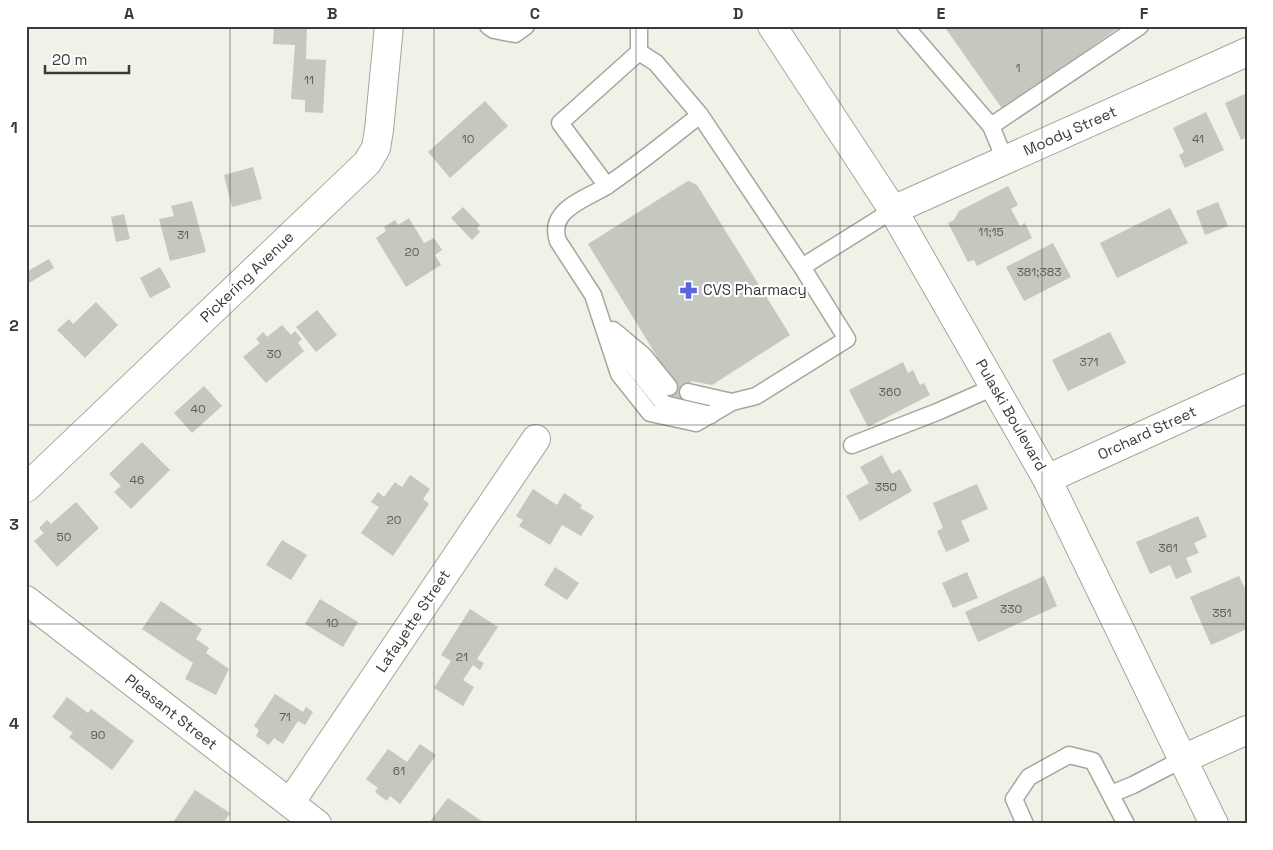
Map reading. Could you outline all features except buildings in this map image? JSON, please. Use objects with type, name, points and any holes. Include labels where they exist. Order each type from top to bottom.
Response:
[{"type":"street","name":"Pickering Avenue","points":[[26,488],[367,163],[376,148],[379,130],[389,26]]},
{"type":"street","name":"Pulaski Boulevard","points":[[772,26],[893,210],[1047,479],[1214,824]]},
{"type":"street","points":[[794,26],[797,64]]},
{"type":"street","name":"Moody Street","points":[[893,210],[1247,52]]},
{"type":"street","name":"Orchard Street","points":[[1047,479],[1247,388]]},
{"type":"street","name":"Lafayette Street","points":[[290,803],[536,439]]},
{"type":"street","name":"Pleasant Street","points":[[26,600],[317,824]]},
{"type":"street","points":[[1183,759],[1247,730]]},
{"type":"lane","points":[[488,26],[494,30],[515,34],[526,26]]},
{"type":"lane","points":[[607,186],[560,123],[639,52],[639,26]]},
{"type":"lane","points":[[905,26],[991,126],[1005,160]]},
{"type":"lane","points":[[991,126],[1140,26]]},
{"type":"lane","points":[[639,52],[656,63],[700,115],[802,267],[847,340],[756,396],[732,402],[696,423],[650,413],[619,374],[593,295],[558,241],[556,233],[557,223],[562,215],[607,186],[700,115]]},
{"type":"lane","points":[[802,267],[893,210]]},
{"type":"lane","points":[[603,327],[644,356],[669,387]]},
{"type":"lane","points":[[852,445],[937,412],[994,387]]},
{"type":"lane","points":[[688,392],[732,402]]},
{"type":"lane","points":[[1025,824],[1014,799],[1029,778],[1069,755],[1094,760],[1126,824]]},
{"type":"lane","points":[[1111,794],[1133,785],[1183,759]]},
{"type":"place","name":"CVS Pharmacy","points":[[689,290]]}]
